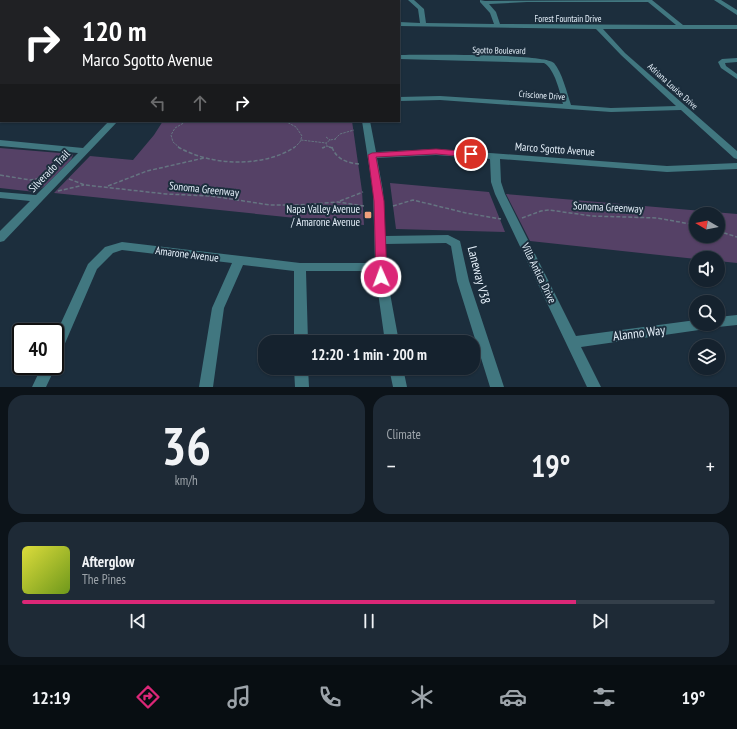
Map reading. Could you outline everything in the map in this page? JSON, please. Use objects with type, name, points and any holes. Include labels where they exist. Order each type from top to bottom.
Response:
[{"type":"street","points":[[411,0],[421,9],[423,25]]},
{"type":"street","points":[[482,1],[649,0],[682,27]]},
{"type":"street","points":[[717,0],[737,13]]},
{"type":"street","points":[[482,1],[493,12],[498,26]]},
{"type":"street","name":"Forest Fountain Drive","points":[[400,24],[598,27],[737,27]]},
{"type":"street","name":"Adriana Louise Drive","points":[[598,27],[623,54],[737,156]]},
{"type":"street","name":"Sgotto Boulevard","points":[[400,57],[517,59],[546,61],[551,64],[560,82],[568,107]]},
{"type":"street","points":[[737,60],[721,62],[724,67],[737,76]]},
{"type":"street","name":"Criscione Drive","points":[[400,98],[440,98],[611,110],[683,108]]},
{"type":"street","name":"Silverado Trail","points":[[0,238],[113,122]]},
{"type":"street","points":[[366,122],[379,201],[381,267],[391,335]]},
{"type":"street","points":[[0,143],[86,151]]},
{"type":"street","name":"Marco Sgotto Avenue","points":[[372,155],[436,152],[667,169],[737,166]]},
{"type":"street","name":"Villa Antica Drive","points":[[495,157],[496,182],[500,194],[594,387]]},
{"type":"street","points":[[0,195],[38,199]]},
{"type":"street","name":"Laneway V38","points":[[380,240],[448,239],[456,244],[463,281],[497,387]]},
{"type":"street","name":"Amarone Avenue","points":[[64,331],[92,267],[110,250],[122,246],[300,267],[381,267]]},
{"type":"street","points":[[206,387],[218,308],[239,261]]},
{"type":"street","points":[[300,267],[301,335]]},
{"type":"street","points":[[725,321],[737,320]]},
{"type":"street","name":"Alanno Way","points":[[573,342],[689,326]]},
{"type":"street","points":[[39,387],[44,375]]},
{"type":"street","points":[[301,375],[302,387]]},
{"type":"street","points":[[397,375],[400,387]]},
{"type":"path","points":[[185,122],[173,130],[171,136],[173,143],[188,153],[204,158],[226,161],[262,159],[286,152],[296,146],[301,140],[302,136],[300,130],[288,122]]},
{"type":"path","points":[[301,140],[326,143],[330,140],[336,139],[340,134],[354,130]]},
{"type":"path","points":[[326,137],[330,140]]},
{"type":"path","points":[[326,143],[332,148],[336,156],[350,163],[359,164]]},
{"type":"path","points":[[322,148],[328,146]]},
{"type":"path","points":[[106,187],[147,171],[204,158]]},
{"type":"path","points":[[0,175],[30,180],[53,177]]},
{"type":"path","name":"Sonoma Greenway","points":[[68,178],[85,185],[166,194],[222,197],[270,205],[299,205],[338,202],[364,206]]},
{"type":"path","points":[[54,192],[85,185]]},
{"type":"path","points":[[338,202],[363,192]]},
{"type":"path","points":[[393,206],[413,200],[466,213],[505,219]]},
{"type":"path","name":"Sonoma Greenway","points":[[519,218],[549,210],[592,216],[657,218],[689,224]]},
{"type":"path","points":[[725,233],[737,237]]},
{"type":"shaded area","points":[[162,122],[352,122],[362,191],[364,225],[54,193],[90,156],[133,160],[154,135]]},
{"type":"shaded area","points":[[0,148],[73,155],[71,160],[45,186],[35,192],[0,188]]},
{"type":"shaded area","points":[[390,183],[489,192],[505,232],[396,229]]},
{"type":"shaded area","points":[[506,194],[689,210],[689,243],[725,243],[725,213],[737,214],[737,263],[725,262],[725,251],[689,251],[689,258],[530,241]]},
{"type":"place","name":"Napa Valley Avenue / Amarone Avenue","points":[[368,215]]},
{"type":"route","points":[[381,277],[379,201],[372,155],[436,152],[471,154]]}]
